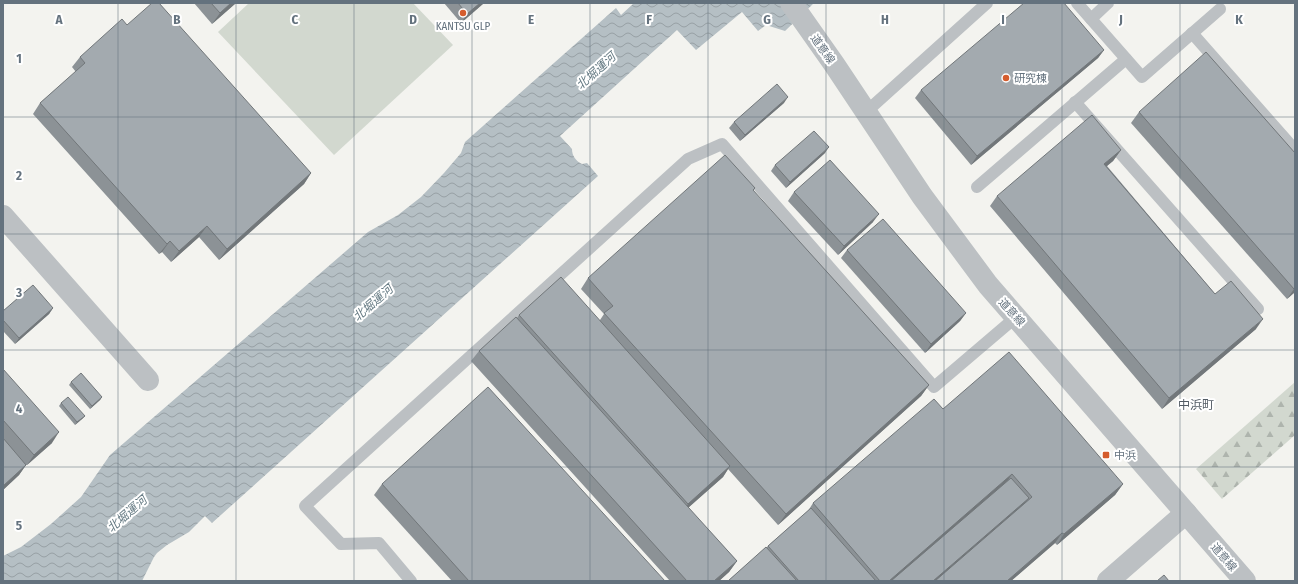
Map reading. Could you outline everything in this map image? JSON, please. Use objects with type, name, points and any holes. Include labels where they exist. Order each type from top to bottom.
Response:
[{"type":"street","name":"道意線","points":[[792,3],[922,196],[988,285],[1245,581]]},
{"type":"street","points":[[3,216],[148,380]]},
{"type":"street","points":[[1108,581],[1186,513]]},
{"type":"lane","points":[[866,112],[987,3]]},
{"type":"lane","points":[[1077,3],[1142,77],[1220,9]]},
{"type":"lane","points":[[1091,19],[1108,3]]},
{"type":"lane","points":[[1192,32],[1295,150]]},
{"type":"lane","points":[[977,187],[1126,58]]},
{"type":"lane","points":[[1075,102],[1258,309]]},
{"type":"lane","points":[[412,581],[379,543],[341,544],[305,506],[688,159],[722,144],[934,387],[1016,317]]},
{"type":"green space","points":[[249,3],[413,3],[453,45],[334,155],[218,32]]},
{"type":"green space","points":[[1295,382],[1295,435],[1222,499],[1196,469]]},
{"type":"water","name":"北堀運河","points":[[634,3],[814,3],[785,31],[766,25],[758,31],[742,12],[696,50],[677,30],[560,136],[572,149],[576,160],[582,164],[587,163],[598,176],[212,523],[205,516],[189,532],[167,545],[157,553],[142,581],[3,581],[3,556],[21,547],[51,524],[81,497],[110,455],[368,232],[398,215],[421,197],[461,153],[465,142],[616,8],[621,15]]},
{"type":"building","points":[[152,3],[159,3],[311,173],[227,249],[207,226],[179,251],[170,241],[167,244],[40,103],[85,63],[80,57],[122,19],[127,25]]},
{"type":"building","points":[[211,3],[231,3],[220,13]]},
{"type":"building","points":[[458,3],[480,3],[467,14]]},
{"type":"building","name":"研究棟","points":[[1024,3],[1064,3],[1104,50],[977,156],[921,90]]},
{"type":"building","points":[[1206,52],[1295,153],[1294,289],[1139,112]]},
{"type":"building","points":[[777,84],[788,97],[745,135],[734,122]]},
{"type":"building","points":[[1092,115],[1121,150],[1104,164],[1215,294],[1231,281],[1263,319],[1169,398],[997,196]]},
{"type":"building","points":[[814,131],[829,147],[790,182],[775,165]]},
{"type":"building","points":[[725,155],[755,188],[753,190],[929,385],[786,514],[604,313],[613,306],[588,278]]},
{"type":"building","points":[[830,160],[879,214],[844,246],[794,192]]},
{"type":"building","points":[[883,219],[966,313],[931,344],[847,250]]},
{"type":"building","points":[[561,277],[730,466],[688,504],[519,315]]},
{"type":"building","points":[[33,285],[53,308],[19,338],[3,320],[3,311]]},
{"type":"building","points":[[516,317],[737,561],[714,581],[687,581],[479,351]]},
{"type":"building","points":[[1009,352],[1123,484],[1064,534],[1062,533],[1007,581],[935,581],[1032,497],[1012,474],[889,581],[880,581],[813,503],[934,399],[943,409]]},
{"type":"building","points":[[3,369],[59,432],[34,455],[3,420]]},
{"type":"building","points":[[81,373],[102,397],[92,406],[71,382]]},
{"type":"building","points":[[488,387],[665,581],[469,581],[382,484]]},
{"type":"building","points":[[68,397],[85,416],[77,422],[61,403]]},
{"type":"building","points":[[3,438],[26,465],[3,486]]},
{"type":"building","points":[[1011,478],[1029,498],[933,581],[891,581]]},
{"type":"building","points":[[811,508],[876,581],[799,581],[768,546]]},
{"type":"building","points":[[766,547],[797,581],[728,581]]},
{"type":"building","points":[[1164,575],[1169,581],[1157,581]]},
{"type":"place","name":"KANTSU GLP","points":[[463,13]]},
{"type":"place","name":"研究棟","points":[[1006,78]]},
{"type":"place","name":"中浜","points":[[1106,455]]},
{"type":"district","name":"中浜町","points":[[1196,405]]}]
